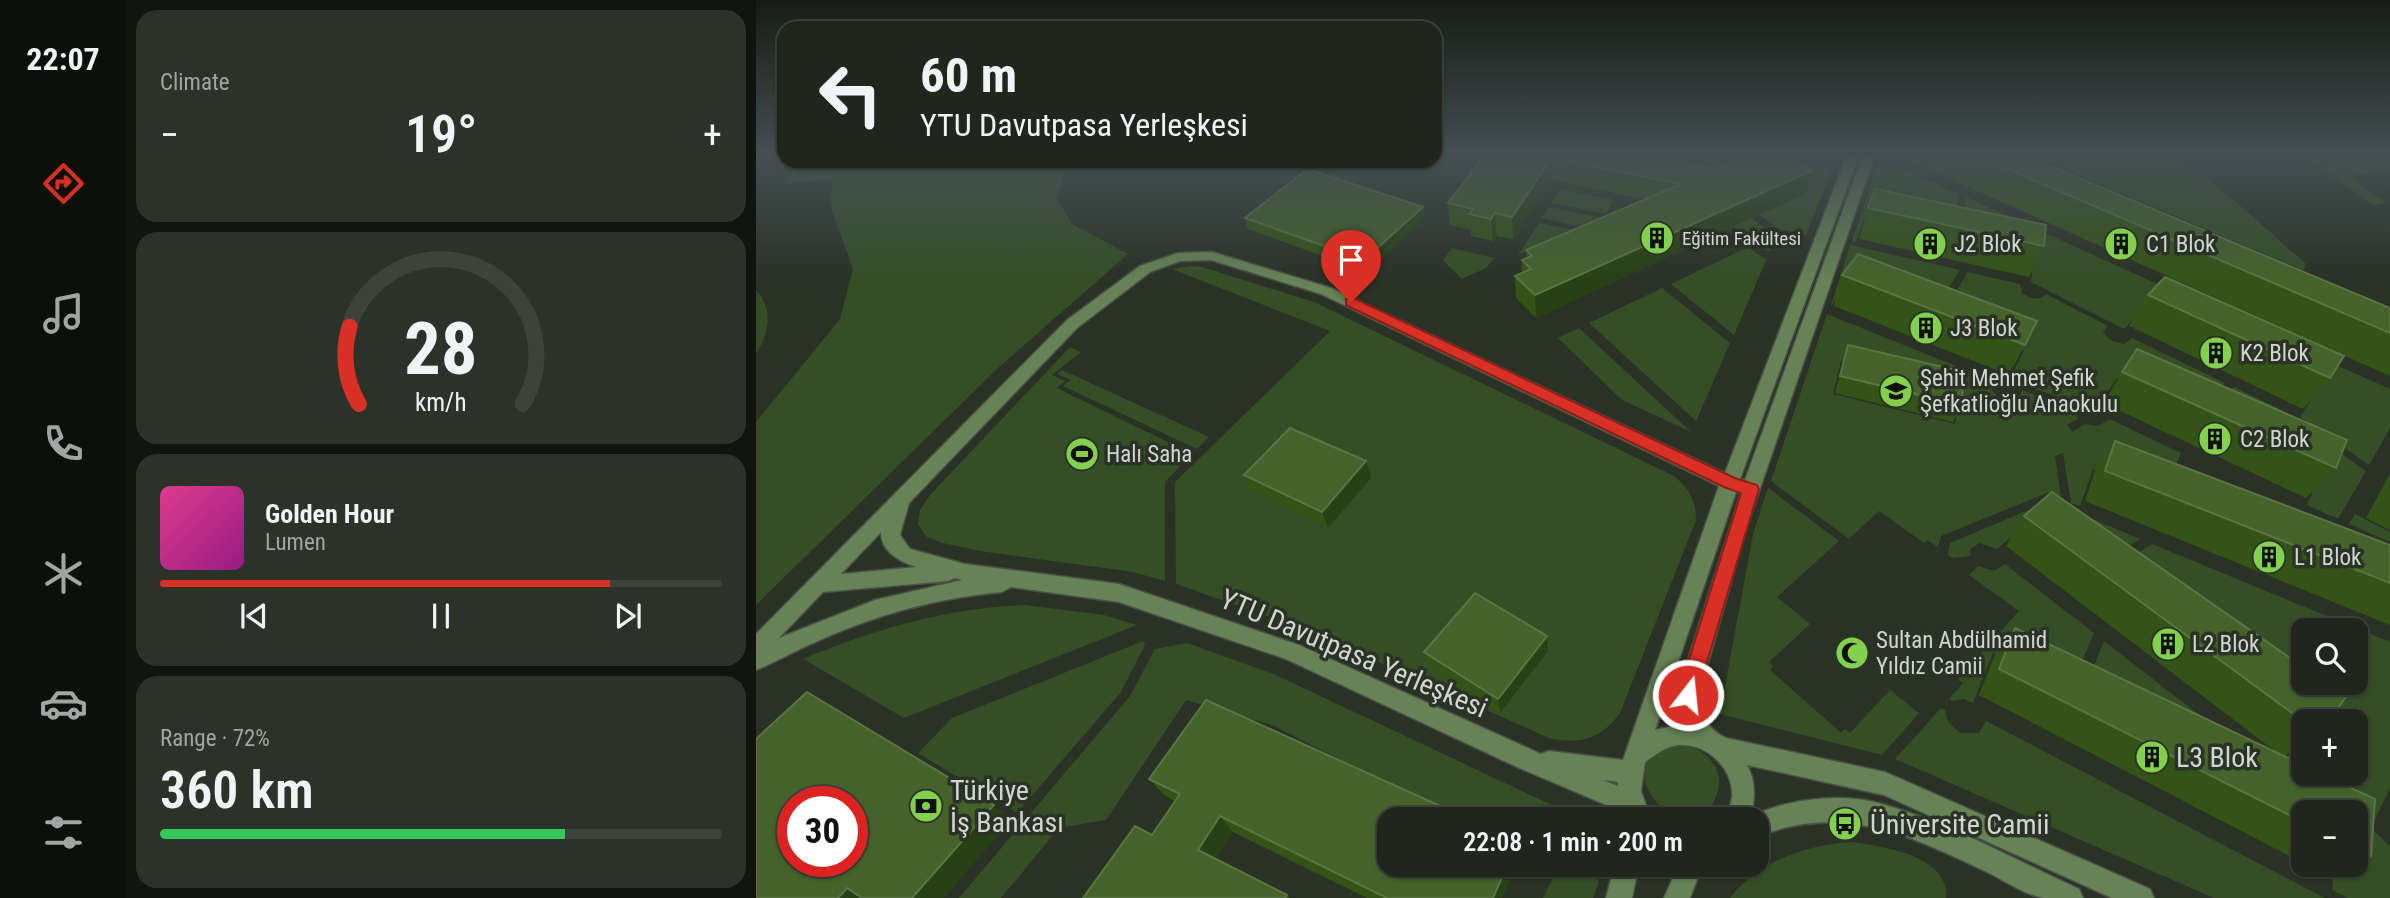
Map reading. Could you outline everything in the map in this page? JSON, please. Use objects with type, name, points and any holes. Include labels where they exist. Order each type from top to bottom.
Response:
[{"type":"street","name":"YTU Davutpasa Yerleşkesi","points":[[1634,807],[1628,787],[1634,764],[1730,483],[1837,197]]},
{"type":"street","points":[[1741,807],[1744,798],[1741,779],[1734,762],[1691,719],[1688,695],[1751,489],[1854,197]]},
{"type":"street","name":"YTU Davutpasa Yerleşkesi","points":[[756,648],[1072,324],[1145,269],[1161,261],[1195,255],[1212,256],[1326,291],[1730,483],[1751,489]]},
{"type":"street","name":"YTU Davutpasa Yerleşkesi","points":[[908,492],[895,512],[890,536],[903,555],[965,572],[1078,586],[1155,603],[1292,652],[1525,759],[1620,807]]},
{"type":"street","name":"YTU Davutpasa Yerleşkesi","points":[[819,584],[965,572]]},
{"type":"street","name":"YTU Davutpasa Yerleşkesi","points":[[756,660],[820,630],[928,595],[986,584],[1078,586]]},
{"type":"street","points":[[1634,764],[1650,742],[1668,735],[1686,733],[1713,743],[1885,784],[2141,898]]},
{"type":"street","name":"YTU Davutpasa Yerleşkesi","points":[[1525,759],[1634,764]]},
{"type":"street","points":[[1769,820],[1837,811],[1881,815],[1946,840],[2070,898]]},
{"type":"street","points":[[1619,898],[1624,877]]},
{"type":"street","points":[[1677,898],[1686,877]]},
{"type":"green space","points":[[830,197],[1058,197],[1072,224],[1128,254],[998,368],[756,605],[756,422],[840,319],[853,269],[832,211]]},
{"type":"green space","points":[[1555,197],[1598,197],[1613,200],[1606,214],[1551,203]]},
{"type":"green space","points":[[1797,197],[1821,197],[1806,235],[1779,229],[1759,215]]},
{"type":"green space","points":[[1867,197],[1958,197],[1950,236],[1864,218],[1856,242],[1852,241]]},
{"type":"green space","points":[[1966,197],[2272,336],[2145,306],[2124,329],[2031,282],[2034,255],[1958,238]]},
{"type":"green space","points":[[2129,197],[2229,197],[2306,264],[2303,270]]},
{"type":"green space","points":[[2362,197],[2378,197],[2386,203],[2373,205]]},
{"type":"green space","points":[[1549,207],[1603,218],[1583,227],[1541,218]]},
{"type":"green space","points":[[1751,218],[1776,236],[1769,252],[1733,227]]},
{"type":"green space","points":[[1539,223],[1575,230],[1518,255]]},
{"type":"green space","points":[[1850,245],[1960,270],[1931,316],[1848,284],[1831,306]]},
{"type":"green space","points":[[1748,247],[1766,260],[1734,335],[1671,284]]},
{"type":"green space","points":[[1452,248],[1494,258],[1486,268],[1462,279],[1443,260]]},
{"type":"green space","points":[[1202,267],[1314,302],[1674,476],[1684,485],[1691,495],[1696,520],[1620,713],[1606,729],[1580,740],[1549,738],[1307,630],[1176,584],[1175,482],[1330,331],[1172,269]]},
{"type":"green space","points":[[1968,272],[2020,284],[2022,293],[2031,298],[2038,299],[2046,294],[2108,326],[2103,332],[2110,340],[2124,344],[2132,338],[2225,383],[2194,413],[2117,378],[2097,407],[2079,404],[2009,380],[2024,351],[1939,318]]},
{"type":"green space","points":[[1662,288],[1730,343],[1696,421],[1589,323]]},
{"type":"green space","points":[[756,290],[762,297],[768,321],[756,354]]},
{"type":"green space","points":[[1827,314],[1993,381],[1991,385],[1995,395],[2011,400],[2020,411],[2027,409],[2019,399],[2022,390],[2074,409],[2078,419],[2067,425],[2072,432],[2086,424],[2098,426],[2110,419],[2181,453],[2163,496],[2093,469],[2080,506],[2071,503],[2063,453],[2055,456],[2061,498],[2047,493],[1941,536],[1938,547],[1927,540],[1924,543],[1879,511],[1849,539],[1771,481]],"holes":[[[1841,361],[1960,389],[1955,424],[1833,394]]]},
{"type":"green space","points":[[1579,328],[1691,432],[1622,400],[1558,338]]},
{"type":"green space","points":[[2280,340],[2390,389],[2390,428],[2369,465],[2300,417],[2319,387]]},
{"type":"green space","points":[[1070,347],[1081,352],[1052,375],[1065,381],[1057,388],[1180,448],[1194,452],[1165,482],[1165,581],[1133,572],[980,551],[943,543],[927,537],[918,525],[920,510],[930,495]]},
{"type":"green space","points":[[1062,370],[1209,437],[1197,449],[1063,386],[1071,380],[1057,374]]},
{"type":"green space","points":[[2234,387],[2278,408],[2366,471],[2338,519],[2307,505],[2321,470],[2204,417]]},
{"type":"green space","points":[[1768,488],[1839,541],[1777,597],[1810,624],[1769,662],[1773,666],[1770,670],[1841,733],[1845,729],[1850,733],[1890,690],[1919,713],[1882,755],[1720,714],[1753,534]]},
{"type":"green space","points":[[2050,501],[2140,539],[2097,566],[2033,519],[1997,549],[1980,543],[1971,548],[1970,556],[1952,558],[1948,555],[1950,543]]},
{"type":"green space","points":[[2355,514],[2390,532],[2390,542],[2349,524]]},
{"type":"green space","points":[[2152,544],[2332,618],[2291,618],[2291,695],[2368,695],[2368,633],[2390,642],[2390,788],[2375,819],[2368,816],[2368,800],[2336,800],[2308,786],[2368,786],[2368,709],[2295,709],[2106,572]]},
{"type":"green space","points":[[2005,564],[2094,633],[2070,689],[1993,652],[1973,703],[1964,699],[1952,701],[1949,699],[1963,683],[1958,679],[2019,611],[1969,575],[1978,566],[1994,571]]},
{"type":"green space","points":[[1025,605],[1104,615],[1137,625],[904,718],[803,659],[857,638],[939,615]]},
{"type":"green space","points":[[1143,641],[1145,645],[1121,692],[1017,813],[918,753],[952,718]]},
{"type":"green space","points":[[2104,641],[2300,793],[2082,695]]},
{"type":"green space","points":[[1187,643],[1276,675],[1556,807],[1441,807],[1408,794],[1272,725],[1186,700],[1106,820],[1059,828],[1001,898],[959,898],[1130,696],[1155,649]]},
{"type":"green space","points":[[1941,708],[1945,710],[1948,722],[1960,733],[1979,733],[1986,721],[2325,898],[2214,898],[1895,759]]},
{"type":"green space","points":[[1683,743],[1692,746],[1713,764],[1719,780],[1715,799],[1709,807],[1663,807],[1650,793],[1644,778],[1647,764],[1658,751]]},
{"type":"green space","points":[[2291,752],[2291,774],[2280,766]]},
{"type":"green space","points":[[2368,826],[2371,828],[2390,846],[2390,898],[2348,898],[2332,890],[2333,877],[2368,877]]},
{"type":"green space","points":[[1851,842],[1896,850],[1912,856],[1937,872],[1944,884],[1946,898],[1730,898],[1751,877],[1769,877],[1769,865],[1784,857]]},
{"type":"green space","points":[[1554,877],[1598,877],[1593,898],[1543,898]]},
{"type":"building","points":[[1272,197],[1392,197],[1423,207],[1364,260],[1245,218]]},
{"type":"building","points":[[1453,197],[1526,197],[1512,217],[1495,213],[1491,219],[1469,214],[1473,209],[1448,203]]},
{"type":"building","points":[[1651,197],[1753,197],[1535,295],[1515,276],[1531,269],[1522,260],[1532,256],[1526,250]]},
{"type":"building","points":[[1872,197],[1913,197],[2046,225],[2044,246],[1868,208]]},
{"type":"building","points":[[2073,197],[2124,197],[2390,308],[2390,333]]},
{"type":"building","points":[[1858,254],[2037,321],[2025,345],[1842,275]]},
{"type":"building","points":[[2165,277],[2344,356],[2330,378],[2148,295]]},
{"type":"building","points":[[1848,345],[1965,372],[1961,405],[1840,376]]},
{"type":"building","points":[[2137,349],[2347,440],[2336,468],[2122,372]]},
{"type":"building","points":[[1290,428],[1366,461],[1322,512],[1244,475]]},
{"type":"building","points":[[2115,441],[2390,545],[2390,583],[2105,471]]},
{"type":"building","points":[[2052,492],[2291,659],[2291,695],[2346,697],[2337,709],[2291,709],[2291,712],[2024,516]]},
{"type":"building","points":[[1475,593],[1547,636],[1498,699],[1424,652]]},
{"type":"building","points":[[2015,628],[2291,759],[2291,786],[2347,786],[2375,799],[2371,856],[2368,854],[2368,800],[2291,800],[2291,816],[1999,669]]},
{"type":"building","points":[[807,692],[994,805],[912,898],[862,898],[847,888],[838,898],[756,898],[756,739]]},
{"type":"building","points":[[1206,700],[1442,807],[1377,807],[1377,877],[1502,877],[1493,898],[1387,898],[1220,816],[1198,850],[1287,895],[1285,898],[1083,898],[1135,826],[1152,835],[1180,794],[1149,779]]},
{"type":"place","name":"Eğitim Fakültesi","points":[[1657,238]]},
{"type":"place","name":"J2 Blok","points":[[1930,244]]},
{"type":"place","name":"C1 Blok","points":[[2121,244]]},
{"type":"place","name":"J3 Blok","points":[[1926,328]]},
{"type":"place","name":"K2 Blok","points":[[2216,353]]},
{"type":"place","name":"Şehit Mehmet Şefik Şefkatlioğlu Anaokulu","points":[[1896,391]]},
{"type":"place","name":"C2 Blok","points":[[2215,439]]},
{"type":"place","name":"Halı Saha","points":[[1082,454]]},
{"type":"place","name":"L1 Blok","points":[[2269,557]]},
{"type":"place","name":"L2 Blok","points":[[2168,644]]},
{"type":"place","name":"Sultan Abdülhamid Yıldız Camii","points":[[1852,653]]},
{"type":"place","name":"L3 Blok","points":[[2152,757]]},
{"type":"place","name":"Türkiye İş Bankası","points":[[926,806]]},
{"type":"place","name":"Üniversite Camii","points":[[1845,824]]},
{"type":"route","points":[[1351,302],[1730,483],[1751,489],[1688,695]]}]
